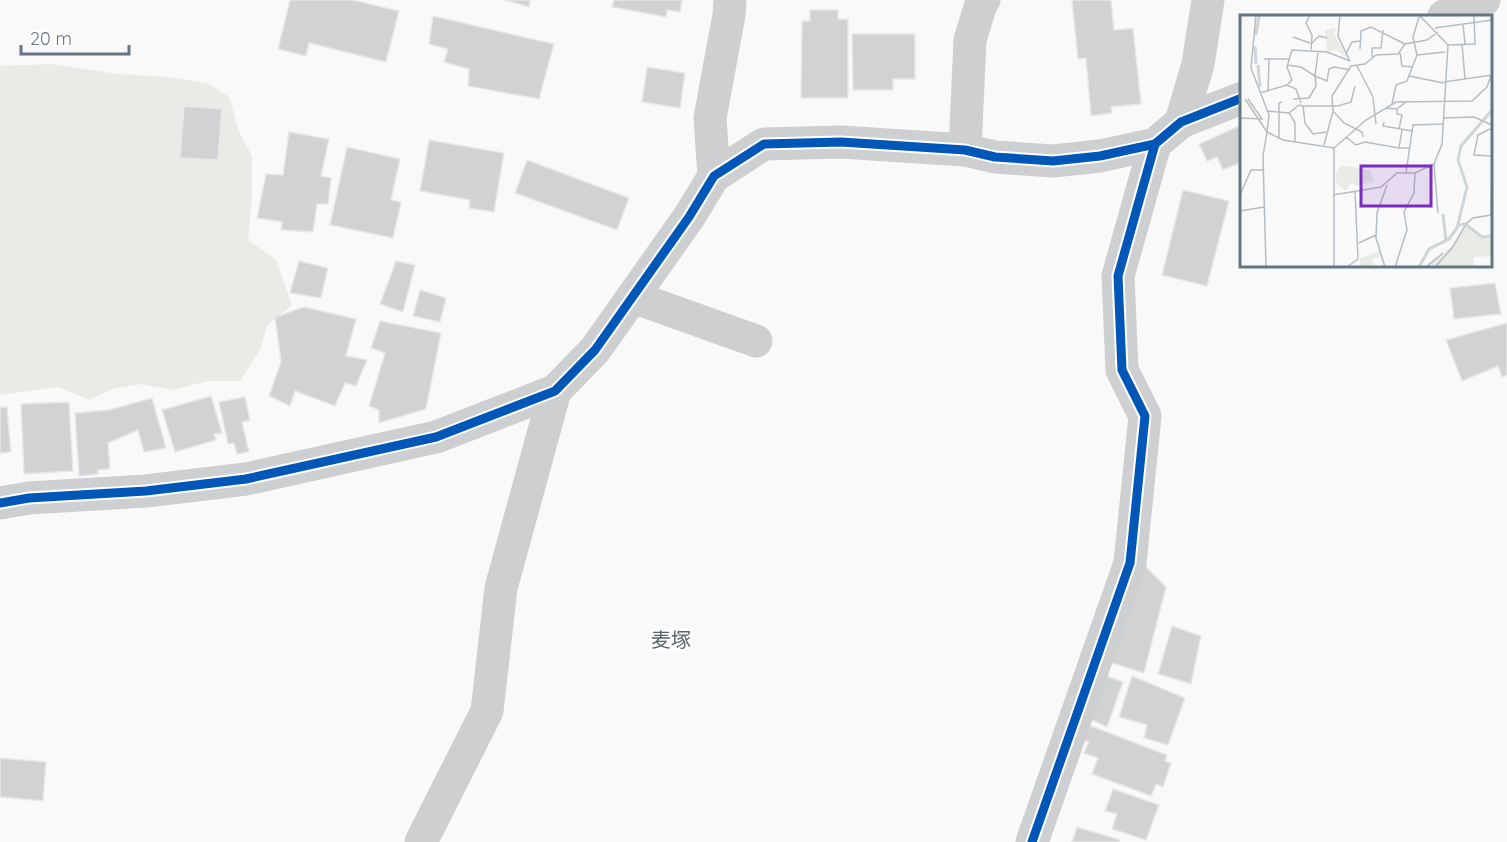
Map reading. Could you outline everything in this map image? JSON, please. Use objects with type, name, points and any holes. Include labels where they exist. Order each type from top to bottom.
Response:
[{"type":"street","points":[[714,176],[711,118],[730,0]]},
{"type":"street","points":[[965,150],[970,40],[984,0]]},
{"type":"street","points":[[1181,122],[1198,64],[1208,0]]},
{"type":"street","points":[[1446,15],[1484,0]]},
{"type":"street","points":[[0,503],[29,498],[146,491],[246,478],[436,437],[555,391],[595,350],[689,217],[714,176],[764,144],[841,142],[965,150],[995,157],[1053,161],[1100,156],[1155,144],[1181,122],[1240,99]]},
{"type":"street","points":[[1032,842],[1130,563],[1145,416],[1122,370],[1118,276],[1155,144]]},
{"type":"street","points":[[633,297],[756,341]]},
{"type":"street","points":[[421,842],[487,711],[501,588],[555,391]]},
{"type":"shaded area","points":[[52,64],[118,74],[170,77],[207,83],[229,97],[239,132],[252,156],[252,196],[248,240],[276,260],[292,305],[267,326],[260,350],[240,381],[208,381],[173,390],[141,384],[112,389],[90,400],[58,387],[0,395],[0,66]]},
{"type":"building","points":[[290,0],[353,0],[399,11],[386,62],[309,43],[306,56],[278,49]]},
{"type":"building","points":[[505,0],[530,0],[529,7]]},
{"type":"building","points":[[614,0],[682,0],[680,12],[667,10],[666,17],[612,7]]},
{"type":"building","points":[[1072,0],[1111,0],[1114,30],[1133,28],[1141,104],[1111,107],[1112,113],[1091,116],[1086,58],[1078,59]]},
{"type":"building","points":[[810,10],[838,10],[838,19],[848,19],[848,98],[801,98],[802,21],[810,21]]},
{"type":"building","points":[[433,16],[554,44],[539,99],[468,86],[469,69],[444,62],[448,49],[429,44]]},
{"type":"building","points":[[852,34],[915,34],[915,79],[893,79],[893,90],[853,90]]},
{"type":"building","points":[[647,67],[685,73],[680,108],[642,102]]},
{"type":"building","points":[[184,106],[222,109],[218,160],[180,158]]},
{"type":"building","points":[[1239,126],[1240,163],[1223,170],[1217,157],[1207,161],[1199,144]]},
{"type":"building","points":[[289,132],[329,139],[321,176],[331,178],[328,204],[317,204],[313,232],[281,230],[282,222],[257,218],[266,174],[283,175]]},
{"type":"building","points":[[429,140],[504,153],[494,212],[469,208],[470,200],[420,191]]},
{"type":"building","points":[[347,147],[400,159],[391,200],[401,202],[393,238],[330,225]]},
{"type":"building","points":[[527,160],[629,198],[617,230],[515,193]]},
{"type":"building","points":[[1183,190],[1229,201],[1207,286],[1162,275]]},
{"type":"building","points":[[299,261],[328,268],[321,298],[290,293]]},
{"type":"building","points":[[396,261],[415,265],[403,312],[380,304]]},
{"type":"building","points":[[1495,283],[1501,314],[1454,319],[1450,288]]},
{"type":"building","points":[[420,290],[446,298],[440,322],[413,316]]},
{"type":"building","points":[[304,307],[356,319],[346,356],[367,360],[356,386],[345,383],[335,406],[295,391],[290,406],[269,396],[281,362],[275,317]]},
{"type":"building","points":[[380,321],[441,333],[426,409],[379,423],[379,410],[369,406],[385,353],[371,348]]},
{"type":"building","points":[[1507,323],[1507,375],[1502,377],[1498,366],[1462,381],[1446,340]]},
{"type":"building","points":[[211,396],[222,433],[214,434],[216,440],[175,452],[162,410]]},
{"type":"building","points":[[245,397],[250,420],[242,422],[249,452],[237,454],[234,443],[228,444],[219,402]]},
{"type":"building","points":[[152,398],[166,448],[144,452],[138,430],[108,443],[110,469],[98,470],[98,474],[79,476],[75,413],[109,410]]},
{"type":"building","points":[[69,402],[73,471],[24,474],[21,404]]},
{"type":"building","points":[[0,407],[7,407],[11,452],[0,453]]},
{"type":"building","points":[[1142,563],[1166,587],[1144,673],[1109,662]]},
{"type":"building","points":[[1172,626],[1201,636],[1191,684],[1158,674]]},
{"type":"building","points":[[1099,673],[1123,682],[1107,727],[1085,717]]},
{"type":"building","points":[[1132,676],[1185,698],[1168,745],[1144,738],[1147,725],[1119,717]]},
{"type":"building","points":[[1083,723],[1167,755],[1165,761],[1171,763],[1163,787],[1156,784],[1151,796],[1092,774],[1098,758],[1084,753],[1089,742],[1077,738]]},
{"type":"building","points":[[0,758],[46,762],[43,801],[0,797]]},
{"type":"building","points":[[1113,789],[1159,805],[1146,840],[1112,829],[1117,814],[1105,811]]},
{"type":"building","points":[[1077,827],[1120,840],[1119,842],[1072,842]]},
{"type":"cycle path","points":[[0,503],[29,498],[146,491],[246,479],[436,437],[555,391],[595,350],[689,217],[714,176],[764,144],[841,142],[965,150],[995,157],[1053,161],[1100,156],[1155,144],[1181,122],[1240,99]]},
{"type":"cycle path","points":[[1032,842],[1130,563],[1145,416],[1122,370],[1118,276],[1155,144]]},
{"type":"district","name":"麦塚","points":[[671,640]]}]
